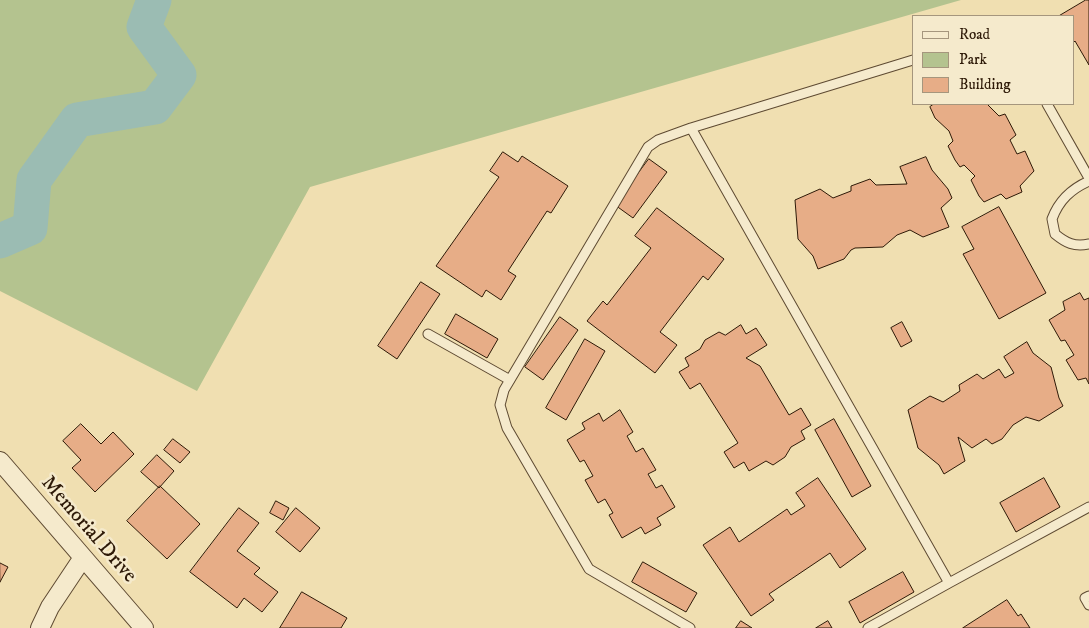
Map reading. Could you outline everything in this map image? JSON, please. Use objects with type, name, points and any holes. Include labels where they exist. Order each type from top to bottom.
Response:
[{"type":"street","name":"Memorial Drive","points":[[0,461],[82,559],[144,628]]},
{"type":"street","points":[[40,628],[50,607],[82,559]]},
{"type":"lane","points":[[690,628],[589,569],[507,428],[500,405],[510,380],[648,147],[658,140],[691,128],[912,60]]},
{"type":"lane","points":[[1048,105],[1089,180],[1076,187],[1064,198],[1052,219],[1055,234],[1065,242],[1078,246],[1089,244]]},
{"type":"lane","points":[[691,128],[949,584]]},
{"type":"lane","points":[[428,334],[510,380]]},
{"type":"lane","points":[[868,628],[1089,507]]},
{"type":"lane","points":[[1089,596],[1085,598],[1089,605]]},
{"type":"green space","points":[[0,0],[961,0],[310,187],[197,391],[0,291]]},
{"type":"building","points":[[1089,0],[1089,65],[1074,42],[1074,15],[1061,15]]},
{"type":"building","points":[[933,105],[988,105],[999,116],[1005,114],[1016,135],[1010,140],[1017,154],[1025,151],[1034,171],[1020,186],[1022,192],[1006,199],[1001,194],[984,202],[971,180],[975,176],[964,165],[960,167],[955,160],[948,146],[953,141],[949,131],[935,118],[930,107]]},
{"type":"building","points":[[503,152],[518,162],[522,156],[568,186],[551,213],[547,211],[508,271],[516,276],[501,300],[486,290],[482,297],[436,266],[499,177],[490,171]]},
{"type":"building","points":[[926,157],[932,170],[948,189],[952,198],[941,208],[949,227],[923,237],[910,230],[897,235],[883,247],[855,248],[844,259],[818,269],[813,256],[798,239],[795,200],[820,189],[833,198],[851,191],[851,186],[870,179],[876,185],[907,184],[900,167]]},
{"type":"building","points":[[649,159],[667,172],[633,218],[615,205]]},
{"type":"building","points":[[999,207],[1046,293],[999,319],[963,254],[974,249],[962,227]]},
{"type":"building","points":[[657,208],[724,259],[708,280],[703,276],[660,332],[677,345],[655,373],[587,321],[603,301],[607,305],[651,248],[635,236]]},
{"type":"building","points":[[421,282],[440,294],[397,359],[378,346]]},
{"type":"building","points":[[1080,293],[1084,300],[1089,298],[1089,384],[1086,378],[1078,380],[1066,360],[1074,355],[1065,340],[1061,341],[1049,320],[1065,310],[1063,302]]},
{"type":"building","points":[[456,314],[498,339],[487,358],[445,334]]},
{"type":"building","points":[[560,317],[578,330],[543,380],[525,367]]},
{"type":"building","points":[[902,322],[912,341],[901,347],[891,328]]},
{"type":"building","points":[[741,325],[746,334],[756,328],[767,345],[746,358],[760,366],[789,415],[801,408],[811,425],[801,431],[805,439],[791,447],[785,457],[773,465],[766,461],[749,471],[744,462],[734,468],[724,452],[738,443],[700,383],[690,389],[679,372],[689,366],[685,358],[700,349],[705,340],[719,332],[725,335]]},
{"type":"building","points":[[585,339],[605,351],[566,420],[546,408]]},
{"type":"building","points":[[1027,342],[1033,353],[1051,367],[1063,406],[1039,421],[1026,417],[1013,425],[1002,439],[992,444],[986,439],[972,448],[958,437],[965,461],[944,474],[939,465],[918,448],[908,410],[930,396],[943,402],[960,391],[959,385],[977,374],[983,379],[999,369],[1005,378],[1014,373],[1004,357]]},
{"type":"building","points":[[620,410],[633,432],[627,436],[636,452],[643,448],[656,470],[648,474],[656,488],[662,485],[675,507],[657,518],[661,525],[645,534],[641,527],[622,538],[609,515],[613,513],[605,499],[598,503],[585,480],[593,476],[584,460],[580,462],[567,440],[585,429],[582,423],[599,413],[603,421]]},
{"type":"building","points":[[834,419],[871,486],[852,497],[815,430]]},
{"type":"building","points":[[81,424],[101,444],[113,432],[134,454],[95,492],[72,468],[81,460],[63,441]]},
{"type":"building","points":[[173,439],[190,452],[180,463],[164,450]]},
{"type":"building","points":[[157,455],[174,471],[159,488],[141,472]]},
{"type":"building","points":[[818,478],[866,549],[840,568],[830,553],[769,594],[774,600],[751,616],[703,545],[730,527],[739,542],[787,509],[791,515],[805,506],[796,493]]},
{"type":"building","points":[[1044,478],[1060,507],[1016,532],[1000,503]]},
{"type":"building","points":[[160,486],[200,524],[167,559],[127,521]]},
{"type":"building","points":[[276,501],[289,508],[283,520],[270,513]]},
{"type":"building","points":[[239,508],[259,523],[237,551],[260,568],[254,574],[278,592],[262,612],[244,598],[237,608],[190,572]]},
{"type":"building","points":[[296,508],[320,528],[300,552],[276,532]]},
{"type":"building","points":[[643,562],[697,593],[686,612],[632,582]]},
{"type":"building","points":[[0,563],[8,567],[0,582]]},
{"type":"building","points":[[903,572],[914,592],[860,623],[849,602]]},
{"type":"building","points":[[302,592],[347,618],[341,628],[280,628]]},
{"type":"building","points":[[1007,600],[1018,616],[1021,614],[1030,628],[963,628]]},
{"type":"building","points":[[741,621],[752,628],[736,628]]},
{"type":"building","points":[[828,621],[832,628],[816,628]]},
{"type":"waterway","points":[[0,241],[30,228],[34,180],[77,120],[155,107],[179,75],[144,27],[154,0]]}]
